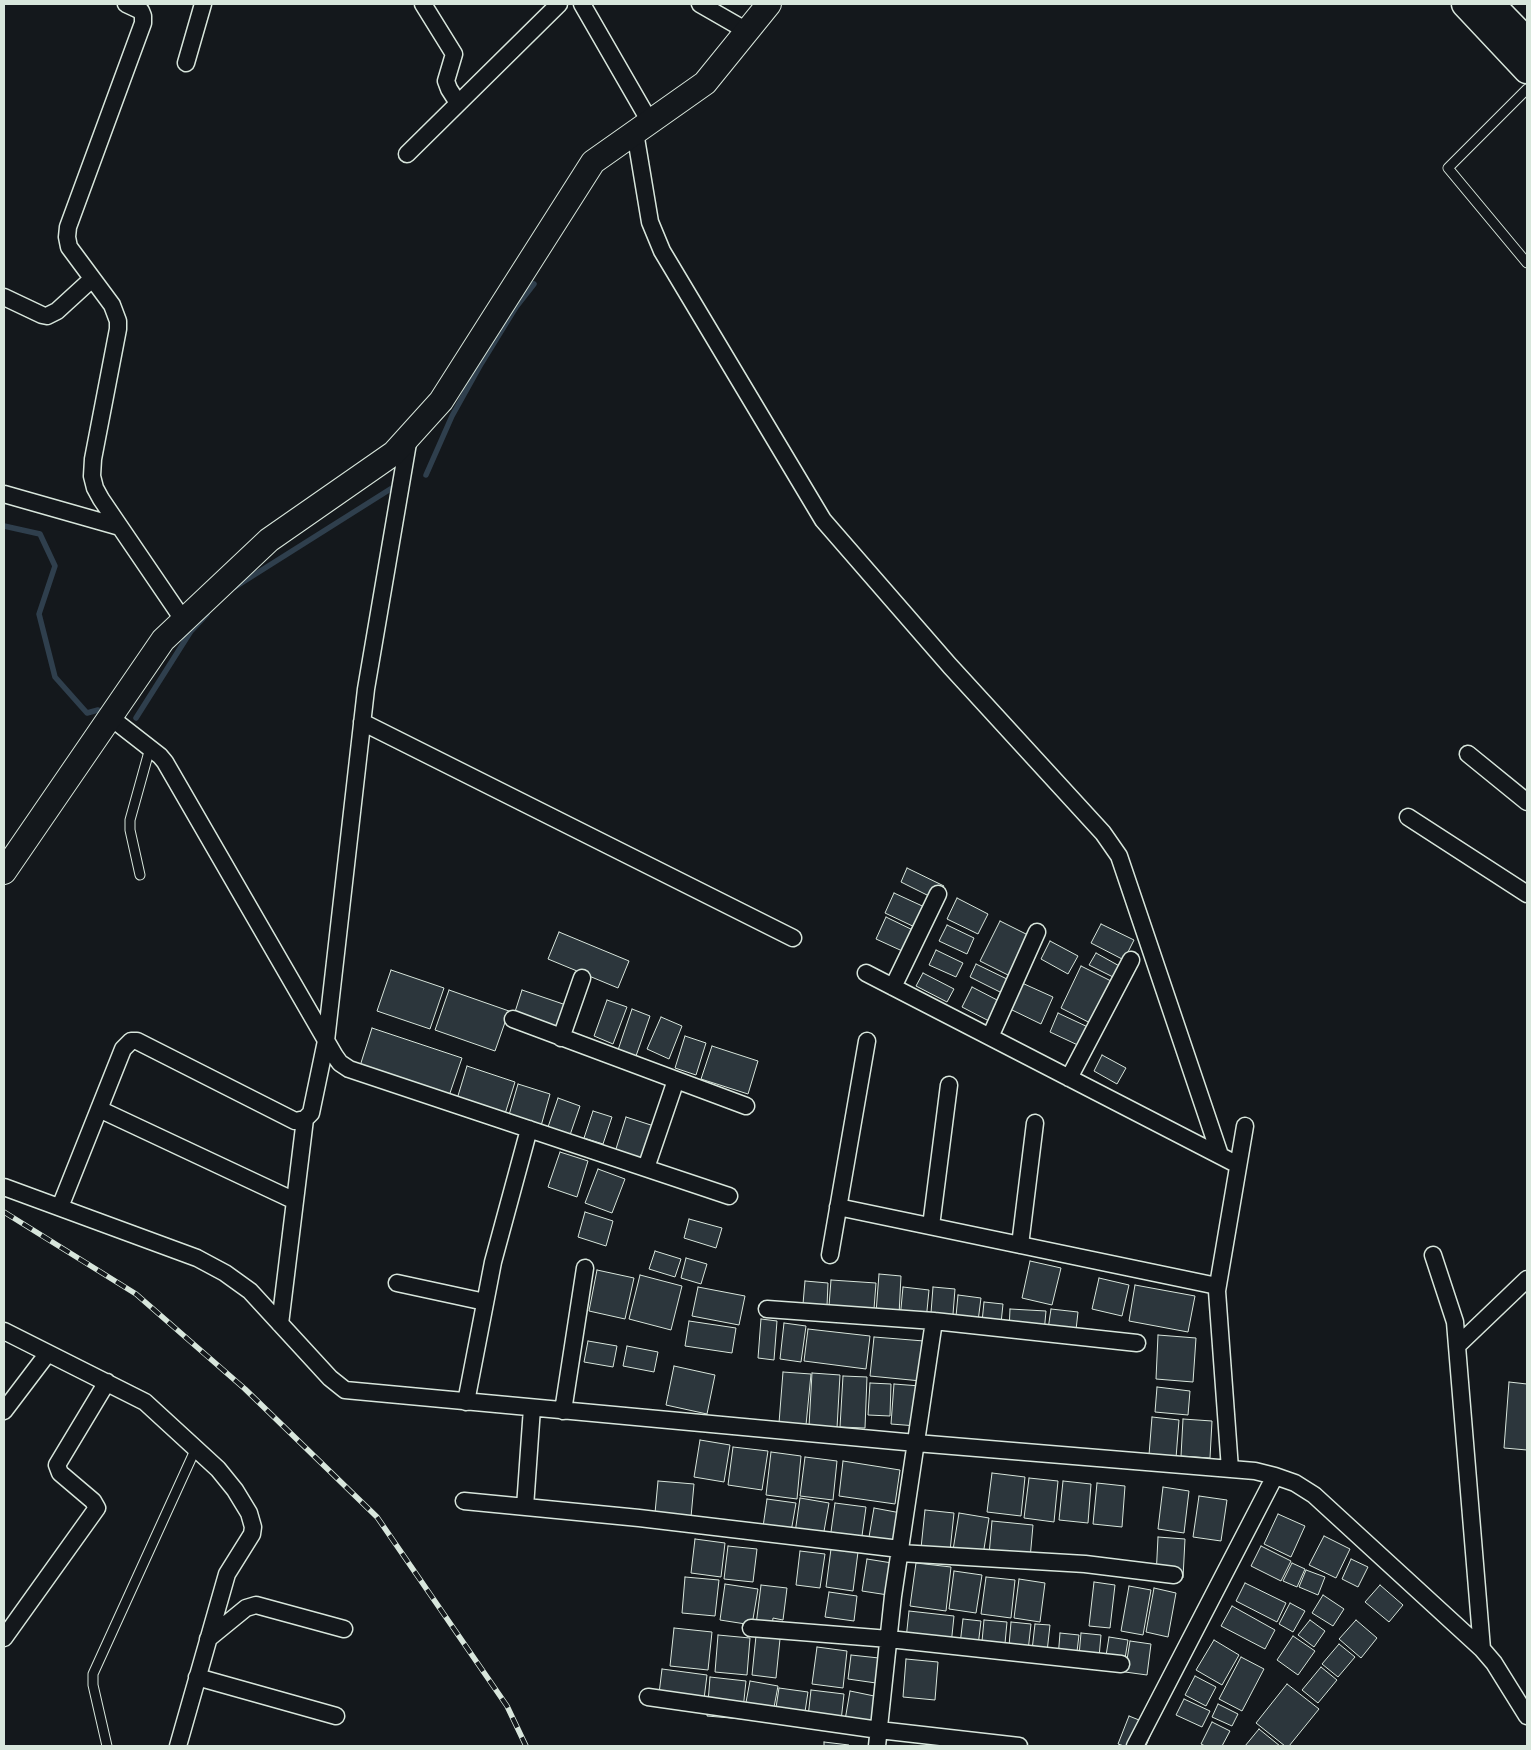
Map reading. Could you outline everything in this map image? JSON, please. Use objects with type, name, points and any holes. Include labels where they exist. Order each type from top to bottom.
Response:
[{"type":"main road","points":[[1465,4],[1527,70]]},
{"type":"main road","points":[[1491,4],[1527,41]]},
{"type":"street","points":[[126,4],[141,11],[146,10],[143,23],[68,227],[67,237],[69,247],[112,305],[118,321],[92,460],[92,476],[95,488],[184,621]]},
{"type":"street","points":[[186,62],[203,4]]},
{"type":"street","points":[[422,4],[454,54],[446,81],[458,103]]},
{"type":"street","points":[[407,154],[559,4]]},
{"type":"street","points":[[582,4],[642,127],[650,222],[659,244],[823,520],[955,671],[1102,833],[1119,856],[1220,1155]]},
{"type":"street","points":[[700,4],[747,31]]},
{"type":"street","points":[[4,872],[163,640],[269,540],[394,453],[441,401],[593,162],[705,83],[769,4]]},
{"type":"street","points":[[4,297],[46,316],[57,311],[92,279]]},
{"type":"street","points":[[280,1324],[305,1119],[310,1113],[326,1041],[367,680],[409,437]]},
{"type":"street","points":[[4,494],[120,528]]},
{"type":"street","points":[[110,717],[165,762],[334,1056],[340,1063],[349,1069],[730,1196]]},
{"type":"street","points":[[362,722],[793,938]]},
{"type":"street","points":[[1468,754],[1527,802]]},
{"type":"street","points":[[1408,817],[1527,894]]},
{"type":"street","points":[[892,987],[938,894]]},
{"type":"street","points":[[990,1037],[1037,932]]},
{"type":"street","points":[[1069,1078],[1131,960]]},
{"type":"street","points":[[866,973],[1238,1164]]},
{"type":"street","points":[[561,1038],[582,978]]},
{"type":"street","points":[[513,1019],[746,1106]]},
{"type":"street","points":[[60,1207],[124,1049],[131,1041],[137,1041],[295,1121],[305,1119]]},
{"type":"street","points":[[830,1255],[866,1042]]},
{"type":"street","points":[[646,1168],[676,1080]]},
{"type":"street","points":[[931,1226],[949,1085]]},
{"type":"street","points":[[99,1109],[295,1201]]},
{"type":"street","points":[[1020,1245],[1035,1124]]},
{"type":"street","points":[[1230,1469],[1216,1305],[1217,1286],[1245,1126]]},
{"type":"street","points":[[466,1402],[494,1262],[529,1129]]},
{"type":"street","points":[[4,1187],[197,1258],[226,1273],[250,1291],[330,1378],[345,1390],[916,1443],[1255,1471],[1275,1476],[1295,1483],[1314,1495],[1482,1649],[1494,1663],[1527,1716]]},
{"type":"street","points":[[838,1207],[1217,1286]]},
{"type":"street","points":[[1433,1255],[1454,1314],[1482,1649]]},
{"type":"street","points":[[563,1411],[585,1268]]},
{"type":"street","points":[[1457,1346],[1527,1279]]},
{"type":"street","points":[[397,1283],[485,1302]]},
{"type":"street","points":[[768,1309],[934,1321],[1137,1343]]},
{"type":"street","points":[[877,1746],[900,1551],[934,1321]]},
{"type":"street","points":[[4,1331],[145,1402],[218,1469],[250,1513],[253,1527],[252,1534],[227,1574],[178,1746]]},
{"type":"street","points":[[4,1411],[48,1353]]},
{"type":"street","points":[[4,1638],[97,1508],[94,1500],[60,1473],[58,1465],[107,1382]]},
{"type":"street","points":[[525,1506],[532,1408]]},
{"type":"street","points":[[1135,1746],[1275,1476]]},
{"type":"street","points":[[464,1501],[662,1520],[900,1551],[1084,1564],[1174,1575]]},
{"type":"street","points":[[208,1638],[246,1608],[256,1604],[344,1629]]},
{"type":"street","points":[[751,1628],[889,1639],[1121,1664]]},
{"type":"street","points":[[198,1677],[336,1716]]},
{"type":"street","points":[[648,1697],[879,1730],[1019,1746]]},
{"type":"lane","points":[[1527,89],[1448,168],[1527,262]]},
{"type":"lane","points":[[140,874],[130,830],[130,820],[150,748]]},
{"type":"lane","points":[[108,1746],[93,1685],[93,1674],[196,1448]]},
{"type":"building","points":[[907,868],[944,886],[937,900],[901,882]]},
{"type":"building","points":[[894,893],[931,910],[921,930],[885,913]]},
{"type":"building","points":[[957,898],[988,914],[978,934],[947,919]]},
{"type":"building","points":[[886,917],[921,934],[911,955],[876,939]]},
{"type":"building","points":[[1000,921],[1034,938],[1014,978],[980,961]]},
{"type":"building","points":[[1101,924],[1134,940],[1124,960],[1091,943]]},
{"type":"building","points":[[947,925],[974,938],[967,954],[939,941]]},
{"type":"building","points":[[559,932],[629,961],[618,988],[548,959]]},
{"type":"building","points":[[1050,941],[1078,956],[1068,974],[1041,959]]},
{"type":"building","points":[[936,950],[963,963],[956,977],[929,965]]},
{"type":"building","points":[[1096,953],[1123,968],[1117,979],[1089,965]]},
{"type":"building","points":[[976,964],[1009,980],[1002,993],[970,977]]},
{"type":"building","points":[[1081,966],[1117,984],[1096,1026],[1061,1008]]},
{"type":"building","points":[[391,970],[444,988],[430,1029],[377,1011]]},
{"type":"building","points":[[923,973],[954,989],[947,1002],[916,986]]},
{"type":"building","points":[[1022,983],[1053,997],[1041,1024],[1010,1009]]},
{"type":"building","points":[[972,987],[999,1001],[989,1021],[962,1007]]},
{"type":"building","points":[[449,990],[509,1011],[495,1051],[435,1030]]},
{"type":"building","points":[[522,990],[569,1006],[561,1031],[514,1015]]},
{"type":"building","points":[[607,1000],[627,1007],[613,1044],[594,1036]]},
{"type":"building","points":[[632,1009],[650,1016],[636,1056],[618,1050]]},
{"type":"building","points":[[1058,1013],[1090,1028],[1082,1047],[1050,1032]]},
{"type":"building","points":[[661,1017],[682,1026],[669,1059],[647,1049]]},
{"type":"building","points":[[372,1028],[462,1058],[449,1096],[360,1066]]},
{"type":"building","points":[[685,1036],[706,1043],[696,1075],[675,1068]]},
{"type":"building","points":[[712,1046],[758,1061],[748,1094],[701,1079]]},
{"type":"building","points":[[1102,1055],[1126,1068],[1117,1084],[1094,1071]]},
{"type":"building","points":[[467,1066],[515,1082],[505,1114],[457,1099]]},
{"type":"building","points":[[518,1084],[550,1094],[541,1126],[509,1115]]},
{"type":"building","points":[[558,1098],[580,1106],[570,1135],[548,1127]]},
{"type":"building","points":[[593,1111],[612,1117],[603,1144],[584,1138]]},
{"type":"building","points":[[626,1117],[657,1127],[645,1162],[615,1152]]},
{"type":"building","points":[[560,1152],[588,1161],[577,1197],[548,1187]]},
{"type":"building","points":[[598,1169],[625,1179],[612,1213],[585,1203]]},
{"type":"building","points":[[585,1212],[613,1221],[606,1246],[578,1237]]},
{"type":"building","points":[[689,1219],[722,1228],[716,1248],[684,1238]]},
{"type":"building","points":[[655,1251],[681,1259],[675,1277],[649,1269]]},
{"type":"building","points":[[686,1258],[707,1264],[701,1284],[681,1278]]},
{"type":"building","points":[[1030,1261],[1061,1268],[1052,1305],[1022,1298]]},
{"type":"building","points":[[597,1270],[634,1278],[625,1319],[589,1311]]},
{"type":"building","points":[[879,1274],[901,1276],[899,1315],[876,1313]]},
{"type":"building","points":[[640,1275],[682,1286],[671,1330],[629,1319]]},
{"type":"building","points":[[1099,1278],[1129,1285],[1122,1316],[1092,1309]]},
{"type":"building","points":[[831,1280],[876,1283],[874,1309],[829,1306]]},
{"type":"building","points":[[805,1281],[828,1283],[827,1306],[803,1304]]},
{"type":"building","points":[[1135,1285],[1195,1296],[1188,1332],[1129,1321]]},
{"type":"building","points":[[698,1287],[745,1296],[739,1325],[692,1316]]},
{"type":"building","points":[[903,1287],[929,1290],[926,1321],[900,1319]]},
{"type":"building","points":[[933,1287],[955,1289],[952,1327],[930,1326]]},
{"type":"building","points":[[958,1295],[981,1298],[977,1329],[955,1327]]},
{"type":"building","points":[[984,1302],[1003,1304],[1000,1333],[981,1332]]},
{"type":"building","points":[[1010,1309],[1046,1311],[1044,1333],[1009,1331]]},
{"type":"building","points":[[1051,1309],[1078,1312],[1075,1339],[1047,1336]]},
{"type":"building","points":[[761,1319],[777,1321],[774,1360],[758,1358]]},
{"type":"building","points":[[689,1321],[736,1328],[732,1353],[685,1346]]},
{"type":"building","points":[[784,1323],[806,1326],[801,1362],[780,1359]]},
{"type":"building","points":[[808,1329],[870,1336],[866,1369],[804,1361]]},
{"type":"building","points":[[1158,1335],[1196,1338],[1193,1382],[1156,1379]]},
{"type":"building","points":[[874,1337],[924,1341],[921,1381],[870,1376]]},
{"type":"building","points":[[588,1341],[617,1346],[613,1367],[584,1362]]},
{"type":"building","points":[[627,1346],[658,1352],[654,1372],[623,1366]]},
{"type":"building","points":[[674,1366],[715,1375],[707,1414],[666,1405]]},
{"type":"building","points":[[783,1372],[811,1374],[806,1425],[779,1423]]},
{"type":"building","points":[[812,1373],[840,1375],[837,1428],[809,1426]]},
{"type":"building","points":[[843,1376],[867,1377],[865,1428],[840,1427]]},
{"type":"building","points":[[1509,1382],[1527,1384],[1527,1450],[1504,1448]]},
{"type":"building","points":[[870,1383],[891,1384],[890,1416],[868,1415]]},
{"type":"building","points":[[894,1384],[920,1386],[917,1426],[891,1424]]},
{"type":"building","points":[[1157,1387],[1190,1391],[1188,1415],[1155,1412]]},
{"type":"building","points":[[1152,1417],[1179,1420],[1176,1458],[1149,1455]]},
{"type":"building","points":[[1183,1419],[1212,1421],[1210,1458],[1181,1456]]},
{"type":"building","points":[[700,1440],[730,1445],[724,1482],[694,1477]]},
{"type":"building","points":[[733,1447],[768,1451],[762,1490],[728,1485]]},
{"type":"building","points":[[771,1452],[801,1456],[797,1499],[766,1495]]},
{"type":"building","points":[[805,1457],[837,1461],[833,1500],[800,1496]]},
{"type":"building","points":[[843,1461],[900,1470],[895,1504],[839,1496]]},
{"type":"building","points":[[992,1473],[1025,1477],[1021,1516],[987,1512]]},
{"type":"building","points":[[1029,1478],[1058,1481],[1054,1522],[1024,1518]]},
{"type":"building","points":[[658,1481],[694,1484],[691,1517],[655,1513]]},
{"type":"building","points":[[1063,1481],[1091,1484],[1088,1523],[1059,1520]]},
{"type":"building","points":[[1097,1483],[1125,1486],[1122,1527],[1093,1524]]},
{"type":"building","points":[[1163,1487],[1189,1491],[1184,1533],[1158,1529]]},
{"type":"building","points":[[1199,1496],[1227,1500],[1221,1541],[1193,1537]]},
{"type":"building","points":[[800,1498],[829,1503],[823,1537],[795,1533]]},
{"type":"building","points":[[767,1499],[796,1503],[791,1532],[763,1527]]},
{"type":"building","points":[[835,1503],[866,1507],[861,1543],[830,1539]]},
{"type":"building","points":[[874,1508],[901,1513],[896,1542],[869,1537]]},
{"type":"building","points":[[925,1510],[954,1513],[950,1551],[921,1548]]},
{"type":"building","points":[[959,1513],[989,1518],[983,1555],[953,1550]]},
{"type":"building","points":[[1278,1514],[1305,1526],[1291,1557],[1264,1544]]},
{"type":"building","points":[[992,1521],[1033,1525],[1030,1559],[989,1555]]},
{"type":"building","points":[[1324,1536],[1350,1549],[1336,1578],[1309,1565]]},
{"type":"building","points":[[1158,1537],[1185,1539],[1183,1578],[1156,1577]]},
{"type":"building","points":[[695,1539],[725,1543],[721,1577],[691,1573]]},
{"type":"building","points":[[728,1546],[757,1549],[753,1582],[724,1579]]},
{"type":"building","points":[[1261,1546],[1291,1561],[1281,1581],[1251,1566]]},
{"type":"building","points":[[831,1549],[858,1552],[853,1591],[826,1587]]},
{"type":"building","points":[[800,1551],[825,1554],[820,1588],[796,1585]]},
{"type":"building","points":[[867,1559],[892,1563],[888,1595],[862,1591]]},
{"type":"building","points":[[1351,1559],[1368,1567],[1358,1587],[1342,1579]]},
{"type":"building","points":[[916,1563],[951,1567],[946,1611],[910,1606]]},
{"type":"building","points":[[1292,1563],[1305,1569],[1297,1587],[1283,1581]]},
{"type":"building","points":[[1306,1570],[1325,1577],[1318,1595],[1299,1587]]},
{"type":"building","points":[[954,1571],[982,1575],[976,1613],[949,1609]]},
{"type":"building","points":[[685,1577],[719,1580],[715,1616],[682,1613]]},
{"type":"building","points":[[986,1577],[1015,1580],[1011,1618],[981,1614]]},
{"type":"building","points":[[1019,1579],[1045,1583],[1040,1622],[1014,1618]]},
{"type":"building","points":[[1094,1582],[1115,1585],[1110,1628],[1089,1626]]},
{"type":"building","points":[[1245,1583],[1286,1603],[1277,1622],[1236,1601]]},
{"type":"building","points":[[725,1584],[758,1589],[752,1625],[720,1620]]},
{"type":"building","points":[[761,1585],[787,1588],[783,1620],[773,1618],[772,1627],[756,1625]]},
{"type":"building","points":[[1380,1585],[1403,1605],[1389,1622],[1365,1602]]},
{"type":"building","points":[[1129,1586],[1151,1590],[1143,1635],[1121,1631]]},
{"type":"building","points":[[1154,1588],[1176,1593],[1168,1637],[1146,1632]]},
{"type":"building","points":[[829,1592],[857,1596],[854,1621],[825,1617]]},
{"type":"building","points":[[1323,1595],[1344,1609],[1333,1626],[1312,1613]]},
{"type":"building","points":[[1290,1603],[1305,1611],[1293,1632],[1279,1624]]},
{"type":"building","points":[[1232,1606],[1275,1630],[1265,1649],[1221,1626]]},
{"type":"building","points":[[909,1611],[954,1616],[951,1645],[906,1639]]},
{"type":"building","points":[[963,1619],[981,1621],[978,1646],[960,1644]]},
{"type":"building","points":[[984,1620],[1007,1622],[1004,1654],[981,1652]]},
{"type":"building","points":[[1310,1620],[1325,1631],[1314,1647],[1298,1635]]},
{"type":"building","points":[[1356,1620],[1377,1638],[1361,1658],[1339,1639]]},
{"type":"building","points":[[1011,1622],[1031,1624],[1027,1660],[1008,1658]]},
{"type":"building","points":[[1035,1624],[1050,1625],[1046,1661],[1031,1659]]},
{"type":"building","points":[[674,1628],[712,1632],[708,1670],[670,1666]]},
{"type":"building","points":[[1060,1633],[1079,1635],[1076,1660],[1058,1658]]},
{"type":"building","points":[[1081,1633],[1101,1635],[1098,1669],[1078,1667]]},
{"type":"building","points":[[718,1635],[750,1638],[747,1675],[715,1672]]},
{"type":"building","points":[[756,1636],[780,1639],[776,1678],[752,1675]]},
{"type":"building","points":[[1293,1636],[1315,1651],[1298,1675],[1277,1660]]},
{"type":"building","points":[[1109,1637],[1128,1640],[1123,1671],[1104,1668]]},
{"type":"building","points":[[1214,1640],[1239,1655],[1222,1685],[1196,1670]]},
{"type":"building","points":[[1130,1641],[1151,1644],[1147,1675],[1125,1672]]},
{"type":"building","points":[[1339,1644],[1355,1657],[1338,1677],[1322,1664]]},
{"type":"building","points":[[817,1647],[847,1651],[843,1688],[812,1684]]},
{"type":"building","points":[[851,1655],[879,1658],[876,1683],[848,1679]]},
{"type":"building","points":[[1241,1657],[1264,1669],[1242,1711],[1219,1699]]},
{"type":"building","points":[[906,1659],[938,1662],[935,1700],[903,1697]]},
{"type":"building","points":[[1321,1667],[1337,1680],[1318,1703],[1302,1690]]},
{"type":"building","points":[[662,1669],[707,1675],[703,1707],[658,1702]]},
{"type":"building","points":[[1195,1676],[1216,1687],[1206,1706],[1185,1695]]},
{"type":"building","points":[[710,1677],[746,1681],[742,1719],[707,1716]]},
{"type":"building","points":[[750,1681],[778,1686],[772,1718],[744,1713]]},
{"type":"building","points":[[1287,1684],[1319,1709],[1289,1746],[1285,1746],[1256,1723]]},
{"type":"building","points":[[779,1688],[808,1692],[803,1725],[774,1721]]},
{"type":"building","points":[[811,1690],[844,1694],[840,1730],[807,1726]]},
{"type":"building","points":[[850,1691],[879,1697],[872,1732],[844,1726]]},
{"type":"building","points":[[1184,1699],[1210,1711],[1202,1727],[1176,1715]]},
{"type":"building","points":[[1218,1704],[1238,1714],[1232,1726],[1212,1717]]},
{"type":"building","points":[[1129,1716],[1154,1726],[1146,1746],[1124,1746],[1118,1744]]},
{"type":"building","points":[[1212,1722],[1230,1731],[1222,1746],[1205,1746],[1201,1744]]},
{"type":"building","points":[[1259,1729],[1280,1746],[1245,1746]]},
{"type":"building","points":[[824,1742],[849,1745],[824,1746]]},
{"type":"waterway","points":[[426,475],[452,416],[481,364],[516,307],[534,284]]},
{"type":"waterway","points":[[235,587],[392,488]]},
{"type":"waterway","points":[[4,526],[40,534],[55,566],[39,614],[55,677],[87,713],[98,710]]},
{"type":"waterway","points":[[136,718],[191,631],[207,614]]},
{"type":"railway","points":[[4,1212],[136,1294],[245,1389],[377,1517],[507,1706],[526,1746]]}]
